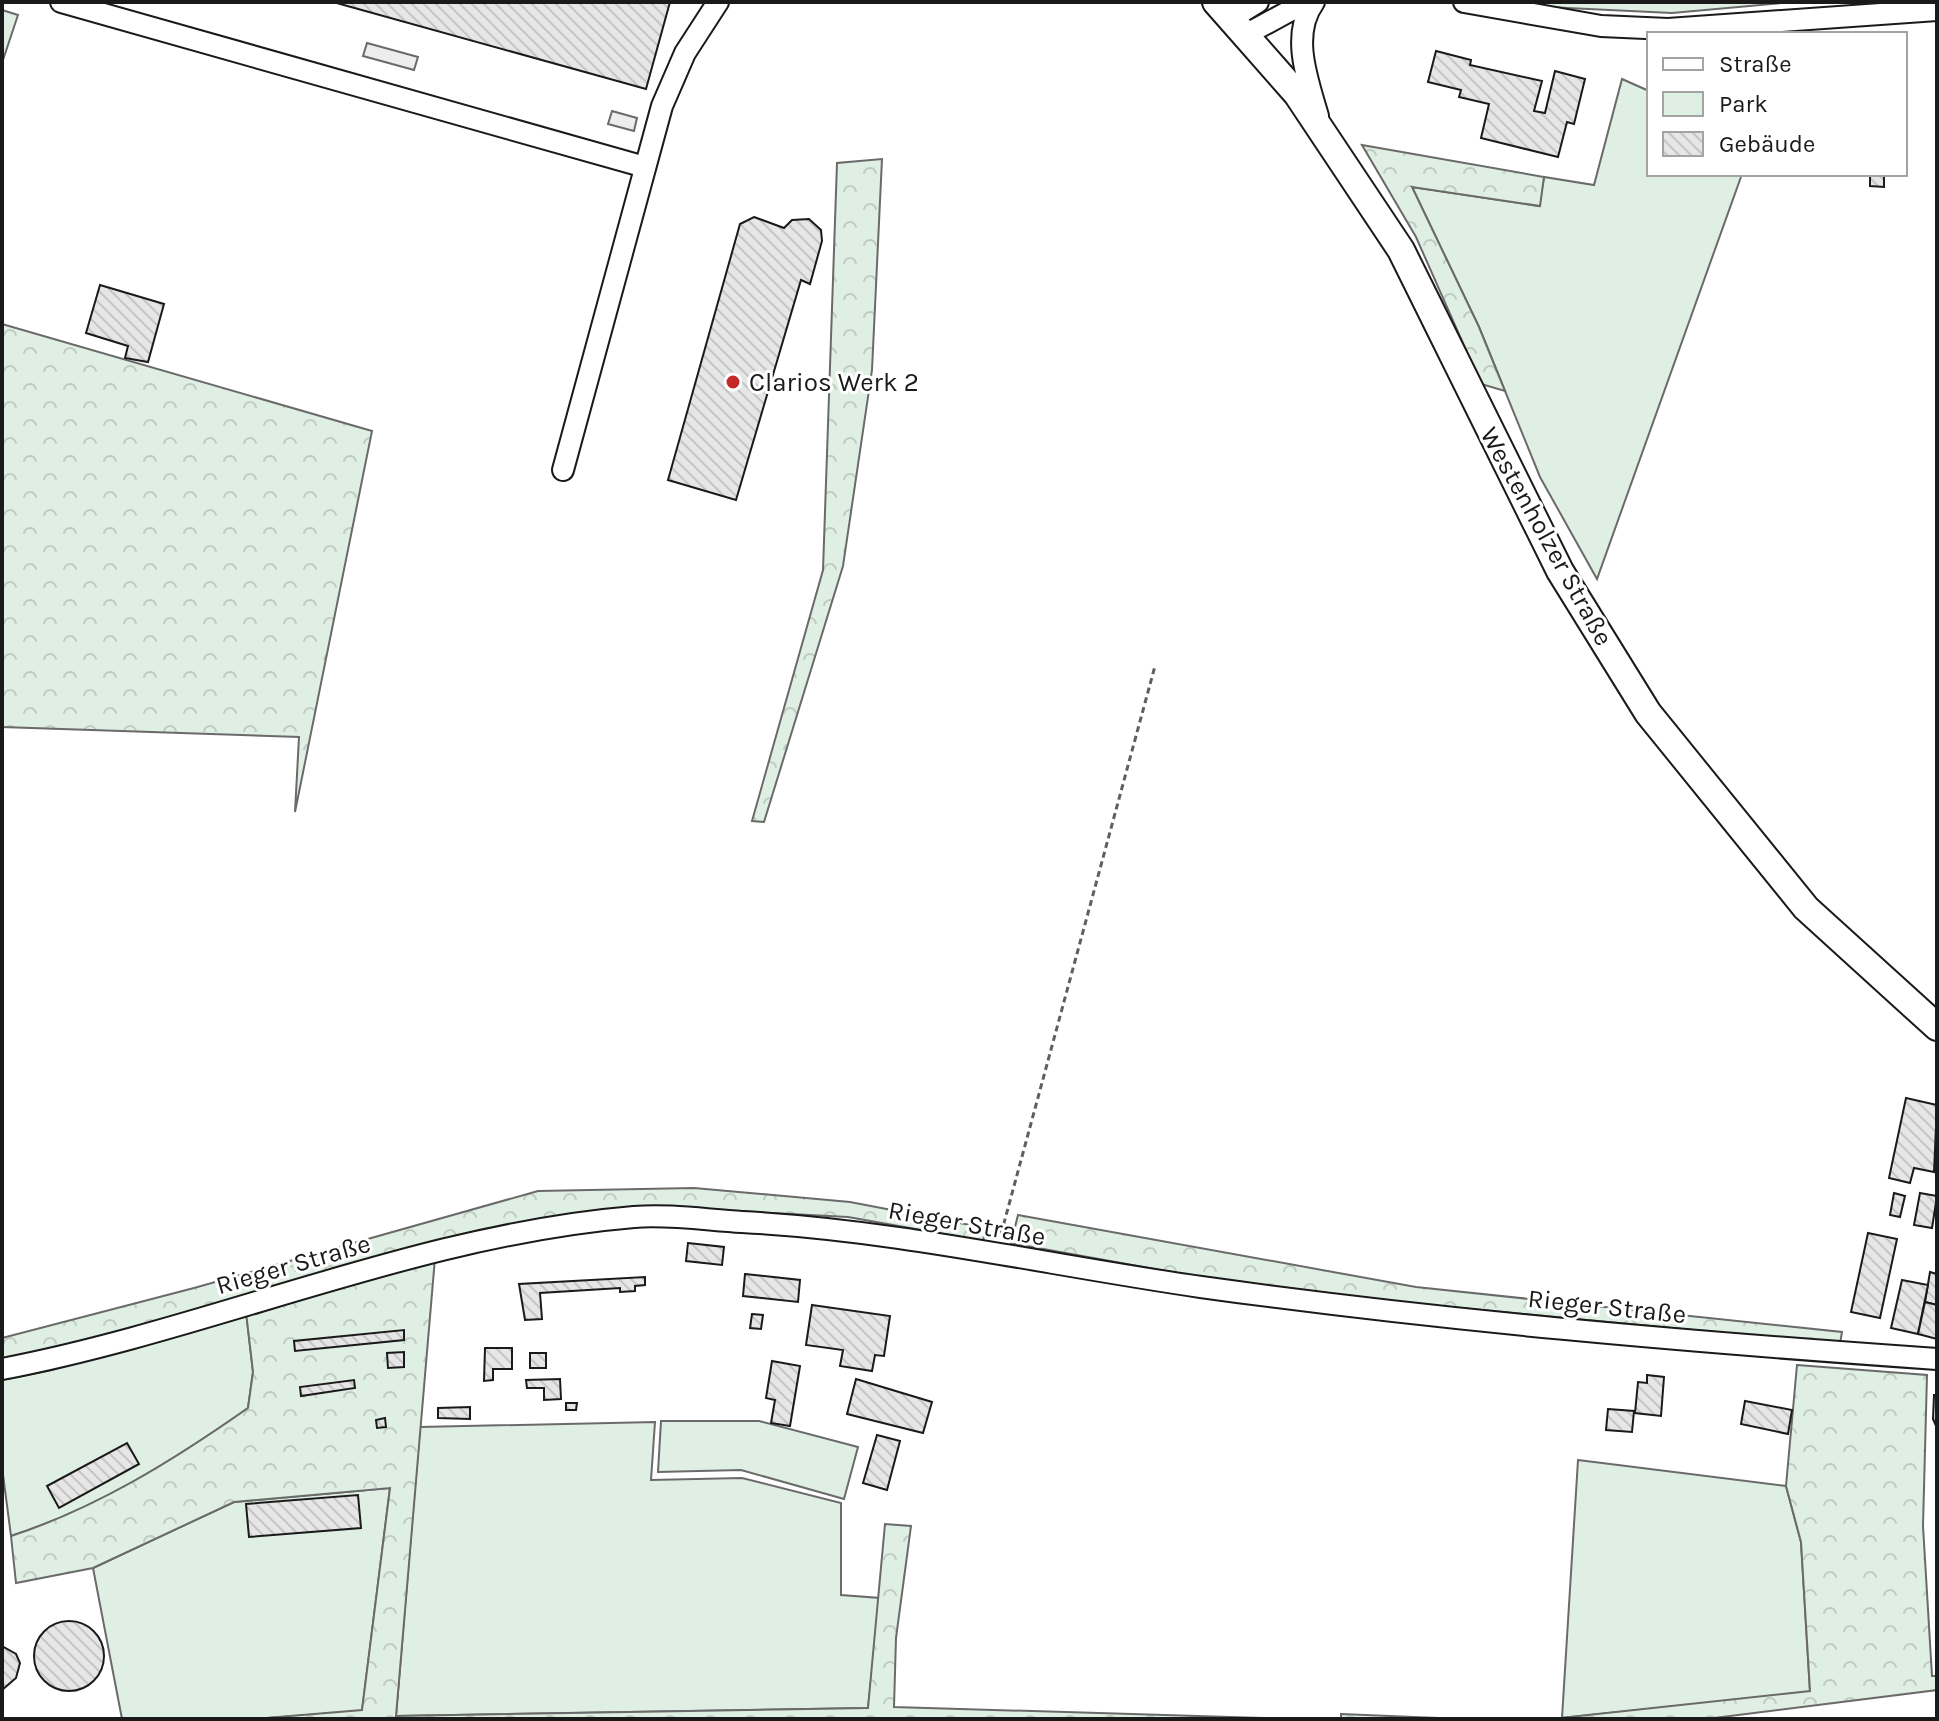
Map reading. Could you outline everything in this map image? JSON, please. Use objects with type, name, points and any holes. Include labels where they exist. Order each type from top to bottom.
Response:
[{"type":"main road","name":"Westenholzer Straße","points":[[1232,18],[1322,132],[1401,250],[1560,571],[1648,713],[1806,908],[1937,1027]]},
{"type":"street","points":[[61,2],[645,167]]},
{"type":"street","points":[[563,470],[662,106],[685,53],[718,2]]},
{"type":"street","points":[[1232,18],[1258,2]]},
{"type":"street","points":[[1232,18],[1306,2]]},
{"type":"street","points":[[1314,2],[1302,35],[1305,71],[1322,132]]},
{"type":"street","points":[[1464,2],[1601,26],[1668,29],[1937,10]]},
{"type":"street","name":"Rieger Straße","points":[[2,1369],[139,1336],[408,1257],[564,1225],[640,1216],[835,1227],[1202,1287],[1728,1344],[1937,1359]]},
{"type":"path","points":[[995,1255],[1155,666]]},
{"type":"green space","points":[[1507,2],[1793,2],[1672,13],[1526,6]]},
{"type":"green space","points":[[2,10],[18,15],[2,63]]},
{"type":"green space","points":[[1622,79],[1647,90],[1647,176],[1741,176],[1597,579],[1540,477],[1479,327],[1412,187],[1539,206],[1544,177],[1594,185]]},
{"type":"green space","points":[[1362,145],[1544,177],[1540,206],[1412,187],[1479,327],[1505,391],[1481,384],[1416,237]]},
{"type":"green space","points":[[882,159],[872,370],[843,566],[764,822],[752,821],[823,570],[837,163]]},
{"type":"green space","points":[[2,324],[372,431],[295,812],[299,737],[2,727]]},
{"type":"green space","points":[[694,1188],[850,1202],[986,1228],[983,1241],[848,1217],[641,1206],[563,1215],[408,1249],[46,1353],[2,1362],[2,1338],[194,1288],[538,1191]]},
{"type":"green space","points":[[1018,1215],[1416,1287],[1842,1332],[1840,1344],[1418,1304],[1204,1278],[1011,1243]]},
{"type":"green space","points":[[435,1258],[396,1716],[868,1708],[885,1524],[911,1526],[896,1638],[894,1707],[1299,1719],[253,1719],[362,1710],[390,1488],[234,1502],[93,1568],[16,1583],[11,1536],[74,1512],[134,1481],[248,1408],[253,1372],[246,1312]]},
{"type":"green space","points":[[246,1312],[253,1372],[248,1408],[134,1481],[74,1512],[11,1536],[2,1467],[2,1380],[52,1370]]},
{"type":"green space","points":[[1797,1365],[1927,1375],[1923,1526],[1932,1676],[1937,1676],[1937,1690],[1706,1719],[1551,1719],[1810,1691],[1801,1542],[1786,1486]]},
{"type":"green space","points":[[661,1421],[759,1421],[858,1447],[844,1499],[741,1470],[658,1472]]},
{"type":"green space","points":[[655,1422],[651,1480],[742,1478],[841,1503],[841,1595],[880,1598],[868,1708],[396,1716],[420,1427]]},
{"type":"green space","points":[[1578,1460],[1786,1486],[1801,1542],[1810,1692],[1562,1718]]},
{"type":"green space","points":[[390,1488],[362,1711],[253,1719],[122,1719],[93,1568],[234,1502]]},
{"type":"green space","points":[[1341,1714],[1463,1719],[1341,1719]]},
{"type":"shaded area","points":[[367,43],[418,57],[414,70],[363,56]]},
{"type":"shaded area","points":[[612,111],[637,118],[634,131],[608,124]]},
{"type":"building","points":[[333,2],[670,2],[646,89]]},
{"type":"building","points":[[1436,51],[1471,60],[1470,65],[1542,81],[1534,111],[1545,113],[1555,71],[1585,79],[1574,124],[1567,122],[1558,157],[1481,138],[1489,104],[1459,97],[1461,90],[1428,82]]},
{"type":"building","points":[[1870,176],[1884,176],[1884,187],[1870,186]]},
{"type":"building","name":"Clarios Werk 2","points":[[754,217],[784,228],[792,220],[809,219],[821,230],[822,241],[810,284],[801,280],[736,500],[668,480],[740,224]]},
{"type":"building","points":[[100,285],[164,304],[148,362],[125,358],[128,346],[86,333]]},
{"type":"building","points":[[1906,1098],[1937,1105],[1934,1172],[1914,1168],[1910,1183],[1889,1178]]},
{"type":"building","points":[[1894,1193],[1905,1196],[1900,1217],[1890,1215]]},
{"type":"building","points":[[1920,1193],[1937,1196],[1932,1228],[1914,1225]]},
{"type":"building","points":[[1868,1233],[1897,1239],[1880,1318],[1851,1312]]},
{"type":"building","points":[[688,1243],[724,1247],[722,1265],[686,1261]]},
{"type":"building","points":[[1930,1272],[1937,1274],[1937,1305],[1925,1302]]},
{"type":"building","points":[[745,1274],[800,1280],[798,1302],[743,1296]]},
{"type":"building","points":[[645,1277],[645,1285],[635,1286],[635,1291],[620,1292],[620,1288],[540,1293],[542,1319],[525,1320],[519,1284]]},
{"type":"building","points":[[1902,1280],[1928,1285],[1918,1334],[1891,1328]]},
{"type":"building","points":[[1925,1302],[1937,1305],[1937,1339],[1918,1334]]},
{"type":"building","points":[[812,1305],[890,1316],[884,1356],[875,1355],[872,1371],[840,1366],[843,1350],[806,1345]]},
{"type":"building","points":[[752,1314],[763,1315],[761,1329],[750,1328]]},
{"type":"building","points":[[404,1330],[404,1340],[295,1351],[294,1341]]},
{"type":"building","points":[[485,1348],[512,1348],[512,1369],[493,1369],[493,1380],[484,1381]]},
{"type":"building","points":[[404,1352],[404,1367],[388,1368],[387,1353]]},
{"type":"building","points":[[530,1353],[546,1353],[546,1368],[530,1368]]},
{"type":"building","points":[[772,1361],[800,1366],[790,1426],[771,1423],[775,1400],[766,1398]]},
{"type":"building","points":[[1647,1375],[1664,1377],[1661,1416],[1635,1413],[1638,1382],[1647,1383]]},
{"type":"building","points":[[560,1379],[561,1399],[544,1400],[544,1388],[527,1388],[526,1380]]},
{"type":"building","points":[[856,1379],[932,1402],[923,1433],[847,1414]]},
{"type":"building","points":[[354,1380],[355,1388],[301,1396],[300,1387]]},
{"type":"building","points":[[1934,1395],[1937,1395],[1937,1428],[1933,1419]]},
{"type":"building","points":[[1745,1401],[1792,1410],[1788,1434],[1741,1424]]},
{"type":"building","points":[[566,1403],[577,1403],[576,1410],[566,1410]]},
{"type":"building","points":[[470,1407],[470,1419],[438,1418],[438,1408]]},
{"type":"building","points":[[1608,1409],[1634,1411],[1632,1432],[1606,1430]]},
{"type":"building","points":[[385,1418],[386,1427],[377,1428],[376,1420]]},
{"type":"building","points":[[877,1435],[900,1441],[887,1490],[863,1483]]},
{"type":"building","points":[[127,1443],[139,1464],[59,1508],[47,1486]]},
{"type":"building","points":[[358,1495],[361,1528],[249,1537],[246,1504]]},
{"type":"building","points":[[69,1621],[94,1631],[104,1656],[94,1681],[69,1691],[44,1681],[34,1656],[44,1631]]},
{"type":"building","points":[[2,1646],[16,1654],[20,1663],[16,1678],[2,1690]]},
{"type":"place","name":"Clarios Werk 2","points":[[733,382]]}]
